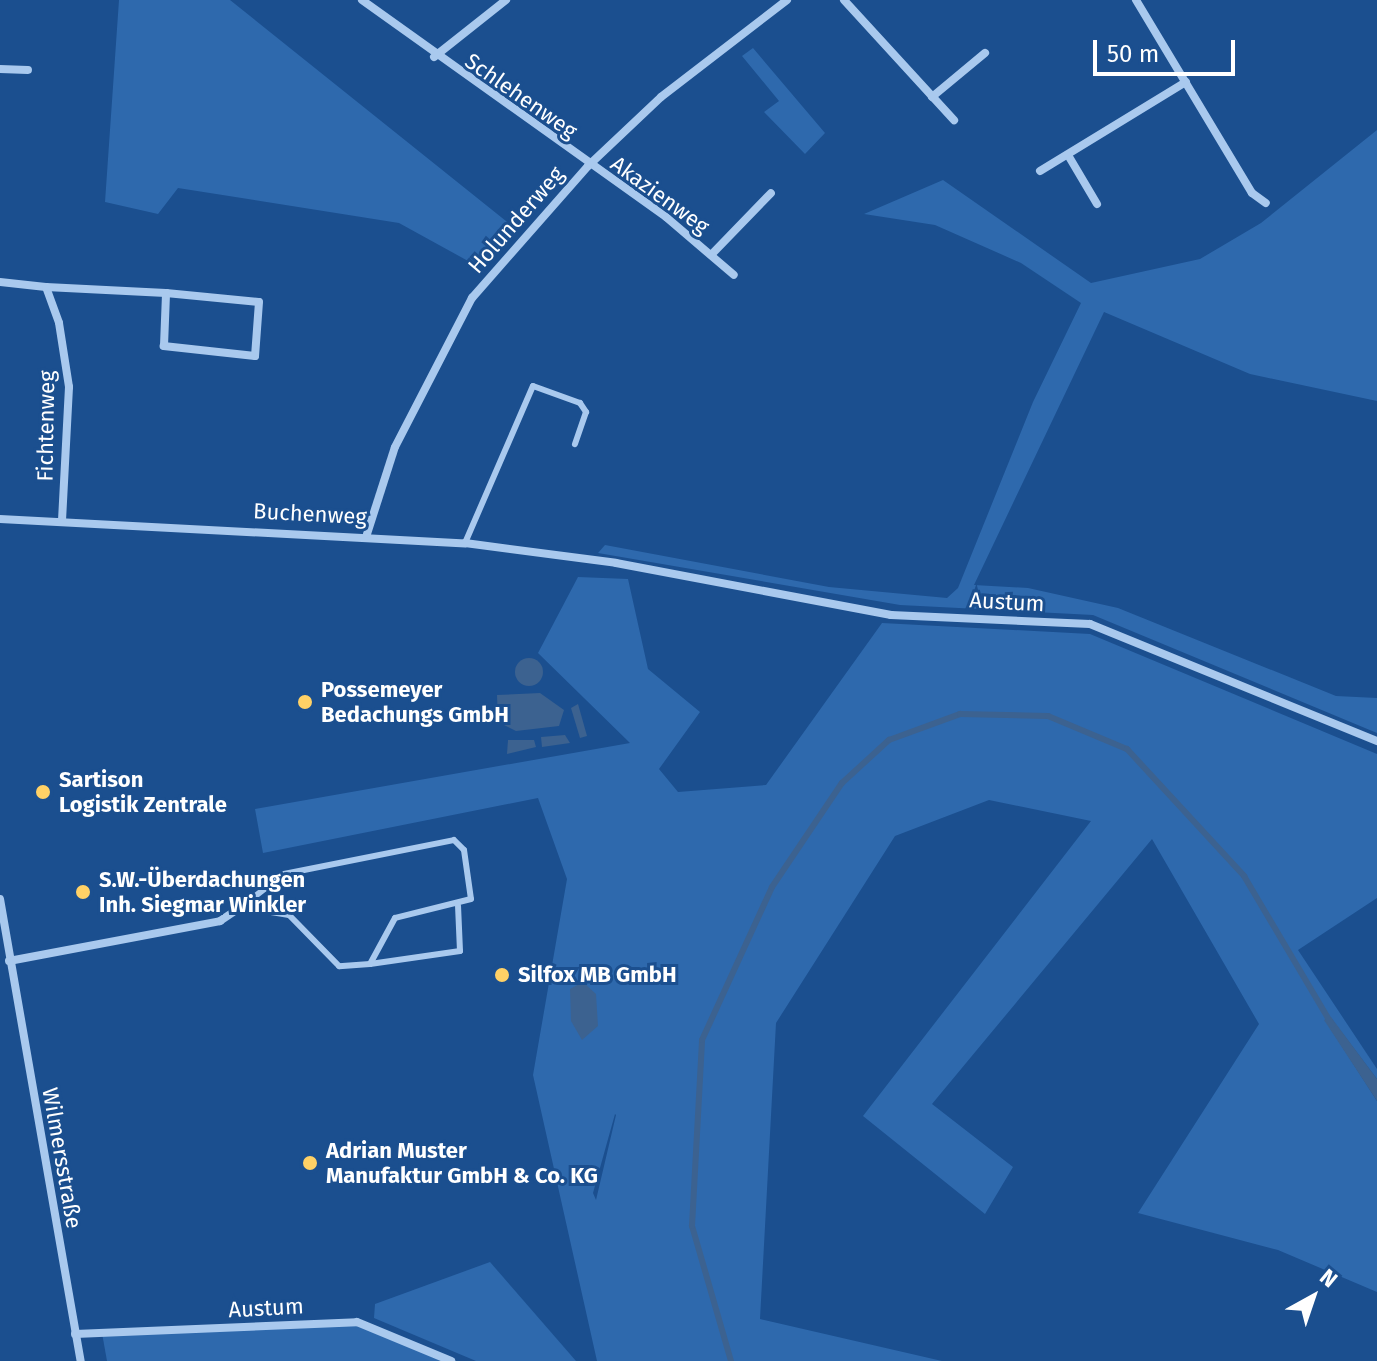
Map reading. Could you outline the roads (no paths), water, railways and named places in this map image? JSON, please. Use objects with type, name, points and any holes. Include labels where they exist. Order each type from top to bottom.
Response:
[{"type":"street","name":"Schlehenweg","points":[[362,0],[434,57],[588,166]]},
{"type":"street","name":"Schlehenweg","points":[[434,57],[506,0]]},
{"type":"street","name":"Holunderweg","points":[[367,534],[395,447],[443,342],[498,266],[588,166],[661,97],[787,0]]},
{"type":"street","points":[[844,0],[954,120]]},
{"type":"street","points":[[1136,0],[1252,193],[1266,203]]},
{"type":"street","points":[[932,97],[985,53]]},
{"type":"street","points":[[0,69],[28,70]]},
{"type":"street","points":[[1040,171],[1186,82]]},
{"type":"street","points":[[1068,155],[1097,204]]},
{"type":"street","name":"Akazienweg","points":[[588,166],[734,275]]},
{"type":"street","name":"Akazienweg","points":[[711,255],[771,193]]},
{"type":"street","points":[[0,282],[166,293],[259,302],[255,356],[164,346],[166,293]]},
{"type":"street","name":"Fichtenweg","points":[[46,287],[69,387],[62,521]]},
{"type":"street","name":"Buchenweg","points":[[0,519],[367,534],[616,563]]},
{"type":"street","name":"Austum","points":[[616,563],[891,615],[1090,624],[1377,741]]},
{"type":"street","name":"Wilmersstraße","points":[[0,899],[81,1361]]},
{"type":"street","points":[[9,961],[220,921],[241,907]]},
{"type":"street","name":"Austum","points":[[75,1334],[357,1322],[451,1361]]},
{"type":"lane","points":[[465,543],[533,386],[580,403],[586,412],[575,444]]},
{"type":"lane","points":[[241,907],[284,874],[454,840],[464,850],[471,899],[458,906],[395,918],[370,964]]},
{"type":"lane","points":[[241,907],[289,915],[339,966],[460,951],[458,906]]},
{"type":"waterway","points":[[731,1361],[692,1226],[702,1040],[772,887],[842,783],[889,740],[960,714],[1048,716],[1127,749],[1244,876],[1332,1025]]},
{"type":"place","name":"Possemeyer Bedachungs GmbH","points":[[305,702]]},
{"type":"place","name":"Sartison Logistik Zentrale","points":[[43,792]]},
{"type":"place","name":"S.W.-Überdachungen Inh. Siegmar Winkler","points":[[83,892]]},
{"type":"place","name":"Silfox MB GmbH","points":[[502,975]]},
{"type":"place","name":"Adrian Muster Manufaktur GmbH & Co. KG","points":[[310,1163]]}]
